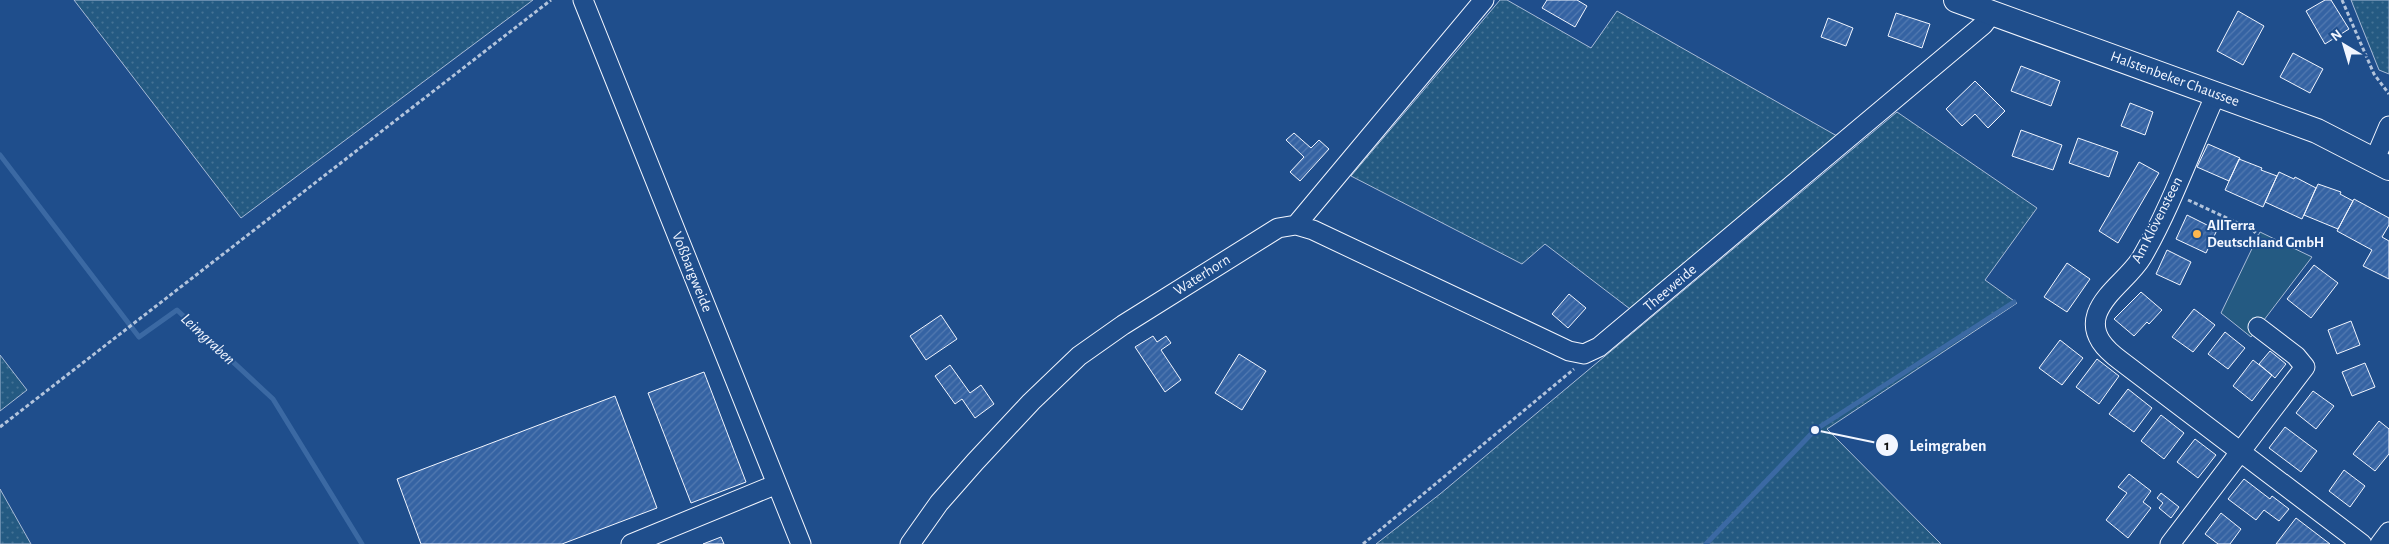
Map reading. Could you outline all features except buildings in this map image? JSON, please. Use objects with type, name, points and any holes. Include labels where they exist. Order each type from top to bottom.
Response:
[{"type":"main road","name":"Halstenbeker Chaussee","points":[[1956,0],[2317,131],[2382,164]]},
{"type":"street","name":"Voßbargweide","points":[[583,0],[801,544]]},
{"type":"street","points":[[1484,0],[1296,225],[1313,230],[1569,351],[1584,354]]},
{"type":"street","name":"Theeweide","points":[[1584,354],[1599,348],[1982,25],[1992,12]]},
{"type":"street","name":"Am Klövensteen","points":[[2216,94],[2141,258],[2097,314],[2096,326],[2099,339],[2106,349],[2362,544]]},
{"type":"street","points":[[2382,164],[2389,126]]},
{"type":"street","name":"Waterhorn","points":[[910,544],[939,503],[975,462],[1031,402],[1079,356],[1123,324],[1278,228],[1296,225]]},
{"type":"street","points":[[2170,544],[2305,367],[2296,356],[2258,327]]},
{"type":"street","points":[[631,544],[777,484]]},
{"type":"street","points":[[2380,544],[2389,532]]},
{"type":"path","points":[[0,427],[551,0]]},
{"type":"path","points":[[2342,0],[2374,74],[2389,94]]},
{"type":"path","points":[[2172,193],[2253,230],[2258,236]]},
{"type":"path","points":[[1363,544],[1573,371],[1584,354]]},
{"type":"shaded area","points":[[74,0],[533,0],[241,218]]},
{"type":"shaded area","points":[[1500,0],[1507,0],[1591,48],[1617,11],[1837,136],[1630,309],[1545,244],[1522,264],[1351,176]]},
{"type":"shaded area","points":[[2351,0],[2389,0],[2389,74],[2379,70]]},
{"type":"shaded area","points":[[1897,112],[2037,208],[1985,280],[2017,303],[1827,429],[1941,544],[1376,544],[1440,494]]},
{"type":"shaded area","points":[[2260,232],[2312,257],[2251,337],[2221,313]]},
{"type":"shaded area","points":[[0,355],[27,390],[0,411]]},
{"type":"shaded area","points":[[0,489],[31,544],[0,544]]},
{"type":"waterway","name":"Leimgraben","points":[[0,155],[139,337],[177,310],[273,399],[362,544]]},
{"type":"waterway","name":"Leimgraben","points":[[1706,544],[1815,430],[2014,302]]},
{"type":"place","name":"AllTerra Deutschland GmbH","points":[[2197,234]]},
{"type":"place","name":"Leimgraben","points":[[1815,430]]}]
